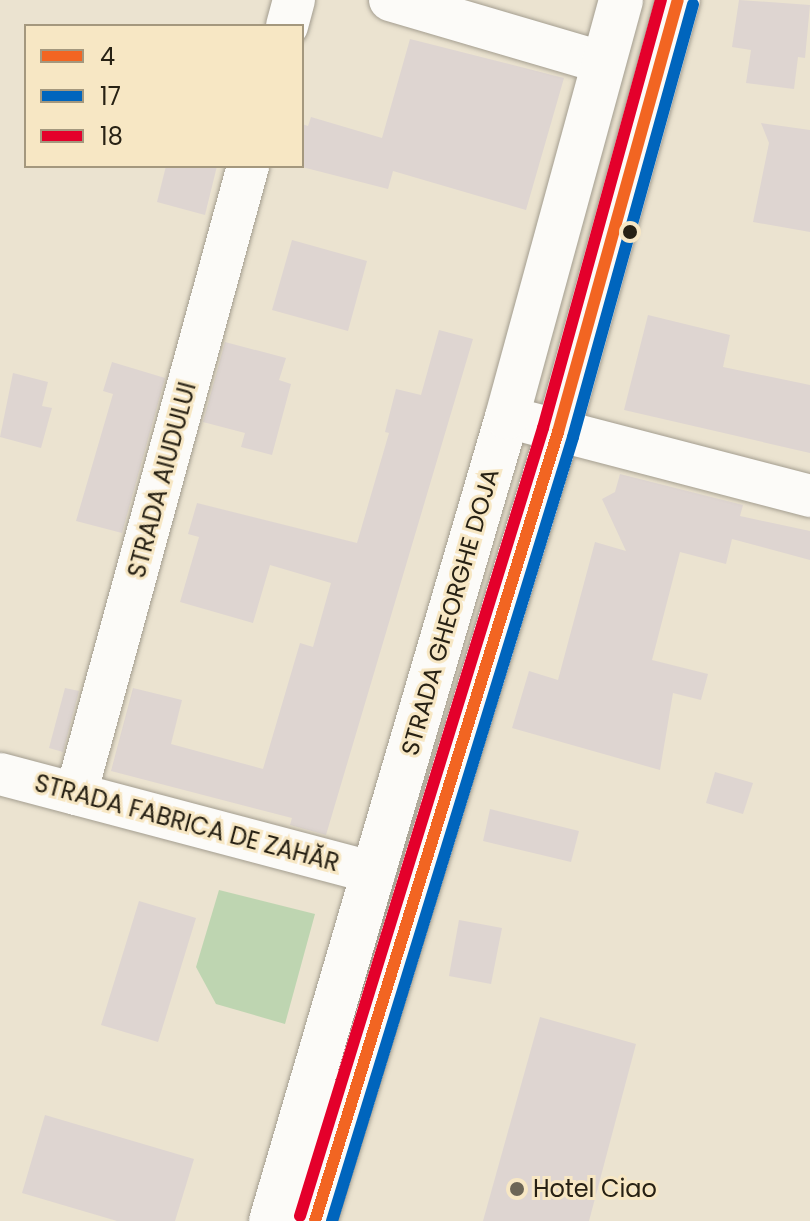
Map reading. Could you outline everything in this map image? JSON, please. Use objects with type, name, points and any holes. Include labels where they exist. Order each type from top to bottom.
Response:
[{"type":"main road","name":"STRADA GHEORGHE DOJA","points":[[271,1221],[507,417],[621,0]]},
{"type":"main road","name":"STRADA GHEORGHE DOJA","points":[[315,1221],[558,432],[678,0]]},
{"type":"street","points":[[288,24],[294,0]]},
{"type":"street","points":[[390,0],[604,63]]},
{"type":"street","name":"STRADA AIUDULUI","points":[[76,794],[247,168]]},
{"type":"street","points":[[507,417],[810,496]]},
{"type":"street","name":"STRADA FABRICA DE ZAHĂR","points":[[0,774],[374,873]]},
{"type":"green space","points":[[219,890],[315,914],[285,1024],[216,1004],[196,967]]},
{"type":"building","points":[[739,0],[810,5],[805,58],[798,57],[794,89],[746,83],[751,50],[732,47]]},
{"type":"building","points":[[410,39],[564,78],[526,210],[393,171],[388,189],[304,168],[304,125],[308,126],[311,117],[382,138]]},
{"type":"building","points":[[761,123],[810,130],[810,232],[753,222],[769,143]]},
{"type":"building","points":[[166,168],[217,168],[205,215],[157,202]]},
{"type":"building","points":[[292,240],[367,261],[348,331],[272,310]]},
{"type":"building","points":[[648,315],[730,335],[723,367],[810,385],[810,453],[624,410]]},
{"type":"building","points":[[439,330],[473,339],[326,835],[290,825],[292,818],[111,771],[133,688],[182,700],[171,744],[263,769],[300,643],[313,647],[331,583],[270,565],[253,623],[180,602],[199,537],[188,534],[197,503],[357,543],[389,433],[385,432],[396,389],[421,395]]},
{"type":"building","points":[[225,342],[286,358],[279,380],[291,384],[272,455],[241,447],[245,433],[203,422]]},
{"type":"building","points":[[112,362],[165,378],[122,533],[76,521],[113,394],[103,391]]},
{"type":"building","points":[[13,373],[48,382],[42,406],[52,408],[41,448],[0,437]]},
{"type":"building","points":[[620,474],[743,505],[740,516],[810,531],[810,560],[732,539],[726,564],[680,552],[652,660],[708,674],[701,700],[673,693],[660,770],[512,728],[529,671],[558,680],[595,542],[626,551],[602,499],[615,492]]},
{"type":"building","points":[[65,688],[79,691],[63,752],[49,748]]},
{"type":"building","points":[[715,772],[753,783],[743,814],[706,803]]},
{"type":"building","points":[[490,809],[579,831],[571,862],[483,841]]},
{"type":"building","points":[[139,901],[196,918],[158,1042],[101,1025]]},
{"type":"building","points":[[459,920],[502,928],[491,984],[449,976]]},
{"type":"building","points":[[540,1017],[636,1044],[589,1221],[483,1221]]},
{"type":"building","points":[[45,1115],[194,1159],[175,1221],[117,1221],[22,1193]]},
{"type":"transit line","name":"18","points":[[300,1216],[543,428],[661,0]]},
{"type":"transit line","name":"4","points":[[315,1221],[558,432],[678,0]]},
{"type":"transit line","name":"17","points":[[332,1221],[573,437],[693,4]]},
{"type":"place","name":"Hotel Ciao","points":[[517,1189]]}]
